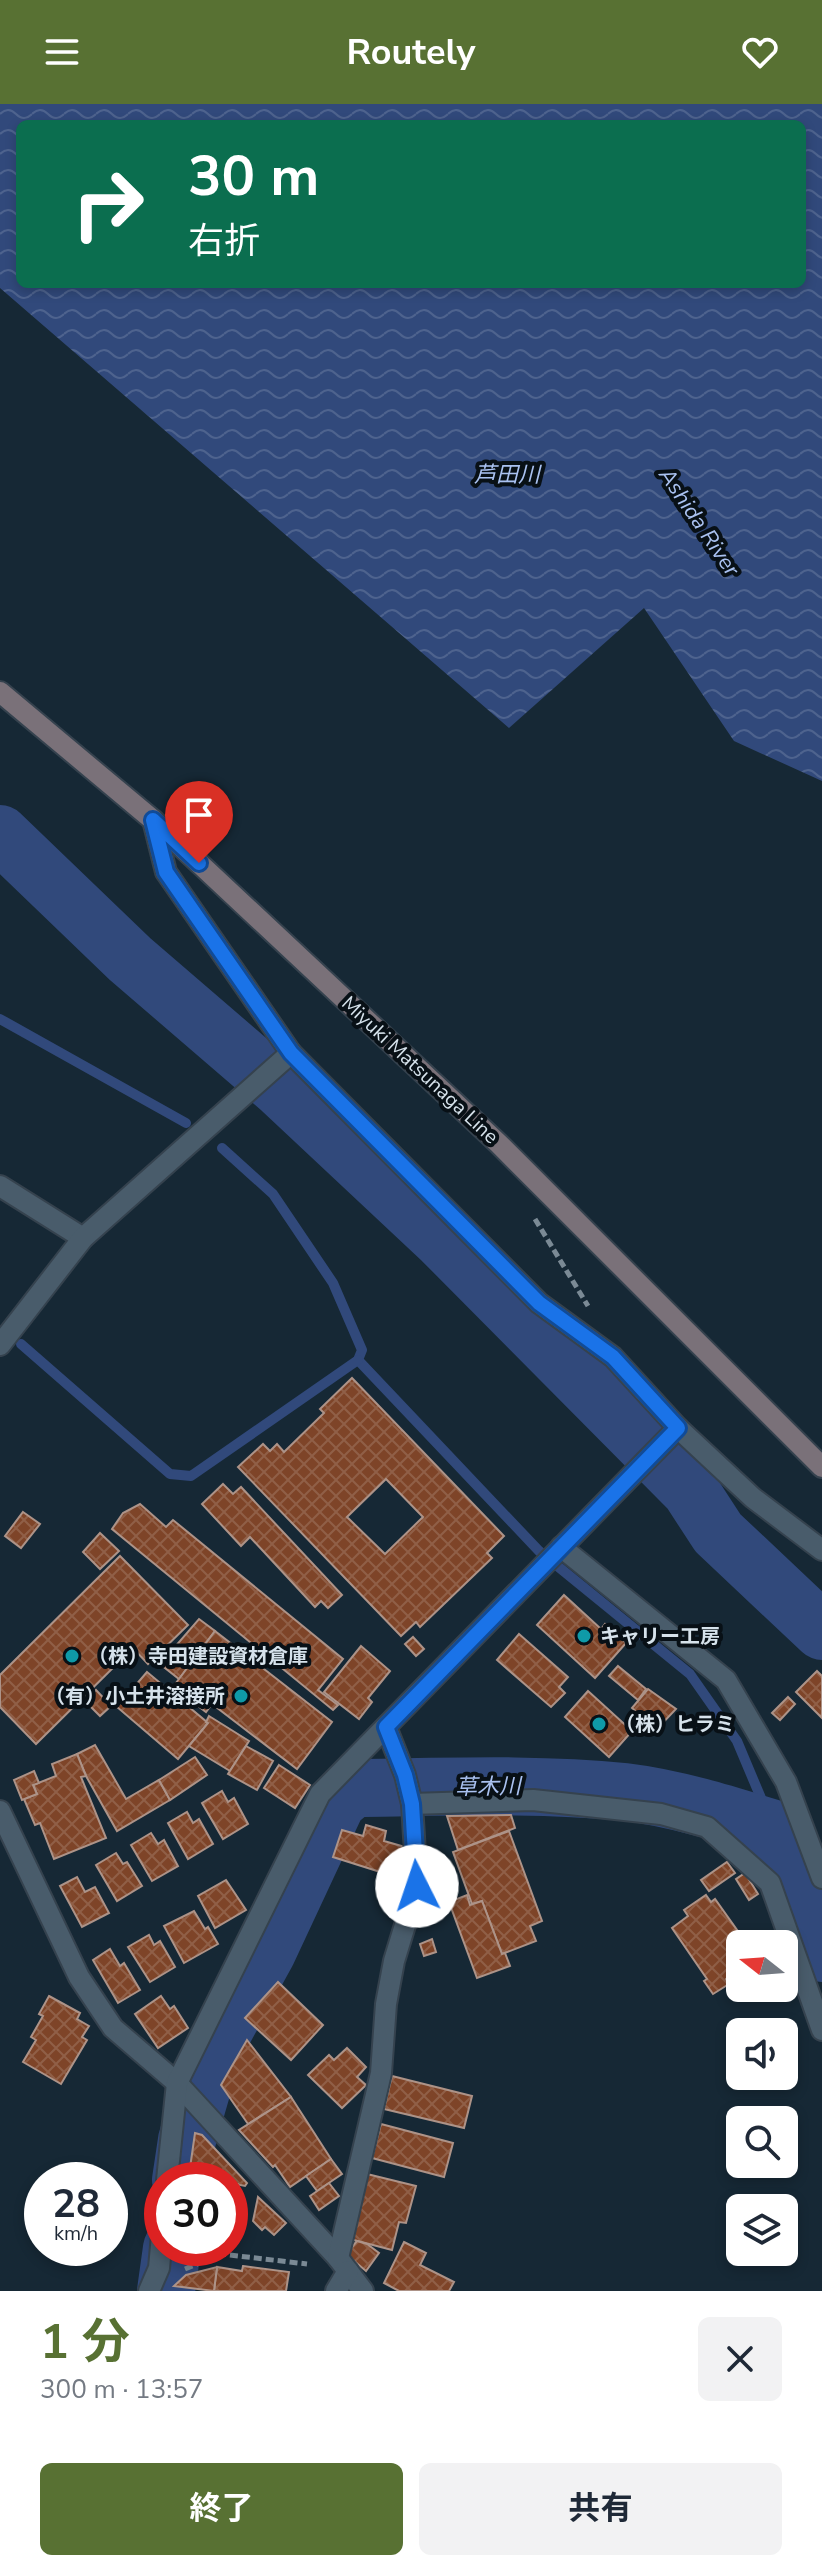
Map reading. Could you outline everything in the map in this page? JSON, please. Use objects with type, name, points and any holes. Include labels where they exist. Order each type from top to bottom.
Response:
[{"type":"main road","name":"Miyuki Matsunaga Line","points":[[0,692],[153,820],[498,1143],[822,1467]]},
{"type":"street","points":[[153,820],[166,872],[284,1060],[539,1303],[613,1357],[678,1428],[753,1498],[822,1550]]},
{"type":"street","points":[[0,1345],[83,1238],[284,1060]]},
{"type":"street","points":[[0,1186],[83,1238]]},
{"type":"street","points":[[172,2162],[190,2098],[320,1794],[678,1428]]},
{"type":"street","points":[[552,1557],[726,1680],[786,1782],[822,1878]]},
{"type":"street","points":[[336,2291],[381,2073],[386,2004],[394,1961],[417,1886],[409,1790],[386,1727]]},
{"type":"street","points":[[409,1790],[661,1814],[707,1827],[770,1883],[822,2030]]},
{"type":"street","points":[[0,1811],[79,1977],[113,2028],[190,2098],[343,2264],[363,2291]]},
{"type":"street","points":[[149,2291],[159,2266]]},
{"type":"path","points":[[532,1215],[592,1316]]},
{"type":"path","points":[[178,2272],[221,2254],[343,2264]]},
{"type":"water","name":"芦田川","points":[[0,104],[822,104],[822,781],[734,741],[644,608],[509,728],[0,288]]},
{"type":"building","points":[[352,1378],[504,1536],[487,1553],[492,1558],[420,1627],[416,1622],[401,1636],[238,1467],[263,1444],[270,1451],[277,1444],[284,1452],[324,1413],[320,1409]],"holes":[[[386,1479],[423,1517],[385,1554],[347,1517]]]},
{"type":"building","points":[[223,1484],[233,1494],[241,1487],[342,1595],[328,1608],[321,1601],[315,1607],[250,1537],[241,1546],[202,1504]]},
{"type":"building","points":[[140,1504],[166,1527],[173,1520],[343,1659],[318,1690],[338,1705],[333,1710],[112,1529],[123,1513]]},
{"type":"building","points":[[23,1512],[40,1524],[21,1548],[5,1536]]},
{"type":"building","points":[[100,1533],[119,1551],[100,1569],[83,1552]]},
{"type":"building","name":"（株）寺田建設資材倉庫","points":[[120,1556],[188,1625],[148,1664],[133,1648],[36,1744],[0,1707],[0,1675]]},
{"type":"building","name":"キャリー工房","points":[[564,1595],[601,1629],[605,1624],[626,1643],[595,1678],[537,1625]]},
{"type":"building","points":[[199,1619],[215,1631],[179,1679],[160,1664]]},
{"type":"building","name":"（有）小土井溶接所","points":[[215,1631],[332,1722],[297,1769],[212,1704],[206,1712],[173,1687]]},
{"type":"building","points":[[519,1634],[568,1677],[559,1687],[565,1693],[551,1707],[497,1660]]},
{"type":"building","points":[[413,1637],[424,1649],[416,1656],[405,1644]]},
{"type":"building","points":[[361,1646],[390,1671],[368,1698],[372,1702],[359,1719],[324,1692]]},
{"type":"building","points":[[618,1666],[646,1689],[638,1700],[609,1676]]},
{"type":"building","points":[[817,1671],[822,1676],[822,1718],[796,1692]]},
{"type":"building","points":[[147,1672],[208,1723],[178,1759],[117,1707]]},
{"type":"building","points":[[648,1689],[676,1709],[656,1730],[632,1708]]},
{"type":"building","points":[[96,1690],[111,1706],[100,1716],[85,1701]]},
{"type":"building","name":"（株）ヒラミ","points":[[588,1691],[632,1731],[609,1757],[565,1717]]},
{"type":"building","points":[[788,1697],[795,1704],[780,1720],[772,1713]]},
{"type":"building","points":[[209,1716],[249,1741],[230,1771],[189,1746],[208,1723]]},
{"type":"building","points":[[95,1745],[126,1799],[159,1780],[170,1800],[117,1831],[77,1754]]},
{"type":"building","points":[[246,1746],[273,1761],[257,1790],[228,1774]]},
{"type":"building","points":[[77,1754],[86,1776],[81,1777],[106,1838],[54,1859],[40,1823],[35,1825],[24,1799],[37,1794],[33,1785],[56,1776],[52,1764]]},
{"type":"building","points":[[195,1757],[207,1775],[170,1800],[159,1780]]},
{"type":"building","points":[[279,1765],[310,1785],[295,1808],[264,1788]]},
{"type":"building","points":[[34,1771],[39,1783],[33,1785],[37,1794],[22,1800],[14,1780]]},
{"type":"building","points":[[222,1791],[228,1802],[234,1798],[248,1824],[223,1839],[202,1803]]},
{"type":"building","points":[[187,1812],[193,1823],[199,1819],[213,1844],[188,1859],[168,1823]]},
{"type":"building","points":[[511,1815],[515,1828],[458,1850],[447,1816]]},
{"type":"building","points":[[366,1825],[386,1831],[384,1841],[405,1847],[396,1877],[333,1857],[342,1830],[363,1836]]},
{"type":"building","points":[[509,1831],[542,1921],[530,1926],[536,1941],[502,1954],[482,1901],[472,1904],[453,1852]]},
{"type":"building","points":[[151,1833],[158,1844],[164,1840],[178,1866],[152,1881],[131,1845]]},
{"type":"building","points":[[116,1853],[123,1864],[127,1862],[142,1886],[117,1901],[96,1865]]},
{"type":"building","points":[[727,1862],[735,1873],[709,1891],[701,1880]]},
{"type":"building","points":[[745,1873],[758,1894],[749,1900],[736,1879]]},
{"type":"building","points":[[77,1877],[85,1892],[95,1887],[109,1913],[82,1927],[60,1886]]},
{"type":"building","points":[[226,1880],[246,1910],[215,1928],[198,1896]]},
{"type":"building","points":[[467,1895],[470,1905],[482,1901],[502,1954],[505,1953],[510,1966],[477,1978],[449,1902]]},
{"type":"building","points":[[706,1895],[711,1902],[715,1899],[737,1930],[726,1930],[726,1986],[713,1994],[704,1981],[707,1979],[672,1928],[688,1916],[684,1910]]},
{"type":"building","points":[[194,1911],[218,1944],[184,1963],[164,1926]]},
{"type":"building","points":[[149,1935],[154,1945],[160,1941],[175,1967],[150,1982],[128,1947]]},
{"type":"building","points":[[432,1939],[436,1952],[424,1956],[420,1944]]},
{"type":"building","points":[[110,1949],[120,1966],[124,1963],[140,1990],[118,2003],[93,1960]]},
{"type":"building","points":[[278,1982],[323,2025],[291,2060],[245,2018]]},
{"type":"building","points":[[49,1996],[80,2013],[77,2019],[89,2026],[82,2037],[87,2040],[61,2084],[23,2062],[36,2040],[31,2037],[43,2016],[39,2014]]},
{"type":"building","points":[[161,1996],[170,2009],[174,2006],[188,2028],[158,2048],[135,2014]]},
{"type":"building","points":[[247,2040],[291,2097],[248,2124],[221,2085]]},
{"type":"building","points":[[347,2048],[366,2067],[357,2077],[366,2085],[342,2108],[308,2075],[329,2055],[334,2060]]},
{"type":"building","points":[[392,2076],[472,2096],[464,2128],[384,2109]]},
{"type":"building","points":[[291,2097],[331,2159],[290,2187],[275,2165],[273,2167],[239,2130]]},
{"type":"building","points":[[381,2124],[453,2143],[444,2177],[372,2158]]},
{"type":"building","points":[[195,2133],[202,2135],[227,2162],[191,2162]]},
{"type":"building","points":[[331,2159],[342,2174],[317,2191],[306,2176]]},
{"type":"building","points":[[367,2174],[416,2186],[406,2223],[399,2222],[392,2250],[350,2239]]},
{"type":"building","points":[[329,2183],[339,2196],[319,2210],[310,2196]]},
{"type":"building","points":[[258,2197],[286,2223],[274,2235],[265,2227],[262,2230],[253,2221]]},
{"type":"building","points":[[357,2241],[379,2253],[366,2271],[346,2254]]},
{"type":"building","points":[[404,2242],[426,2253],[420,2265],[454,2282],[449,2291],[399,2291],[384,2283]]},
{"type":"building","points":[[243,2266],[289,2272],[286,2291],[214,2291],[217,2267],[242,2271]]},
{"type":"building","points":[[217,2267],[214,2291],[174,2286],[186,2275]]},
{"type":"waterway","points":[[0,834],[130,959],[281,1089],[441,1239],[690,1490],[718,1533],[822,1631]]},
{"type":"waterway","points":[[0,1019],[186,1123]]},
{"type":"waterway","points":[[222,1148],[273,1194],[333,1283],[362,1350],[358,1360],[539,1551],[690,1674],[737,1741],[774,1829]]},
{"type":"waterway","points":[[21,1344],[170,1474],[191,1476],[358,1360]]},
{"type":"waterway","name":"草木川","points":[[184,2162],[213,2050],[267,1952],[337,1802],[354,1788],[456,1786],[625,1792],[681,1802],[774,1829],[822,1953]]},
{"type":"waterway","name":"草木川","points":[[166,2291],[169,2266]]},
{"type":"place","name":"キャリー工房","points":[[584,1636]]},
{"type":"place","name":"（株）寺田建設資材倉庫","points":[[72,1656]]},
{"type":"place","name":"（有）小土井溶接所","points":[[241,1696]]},
{"type":"place","name":"（株）ヒラミ","points":[[599,1724]]},
{"type":"route","points":[[199,863],[153,820],[166,872],[291,1053],[539,1303],[613,1357],[678,1428],[386,1727],[405,1775],[412,1804],[417,1886]]},
{"type":"water label","name":"Ashida River","points":[[699,522]]}]
